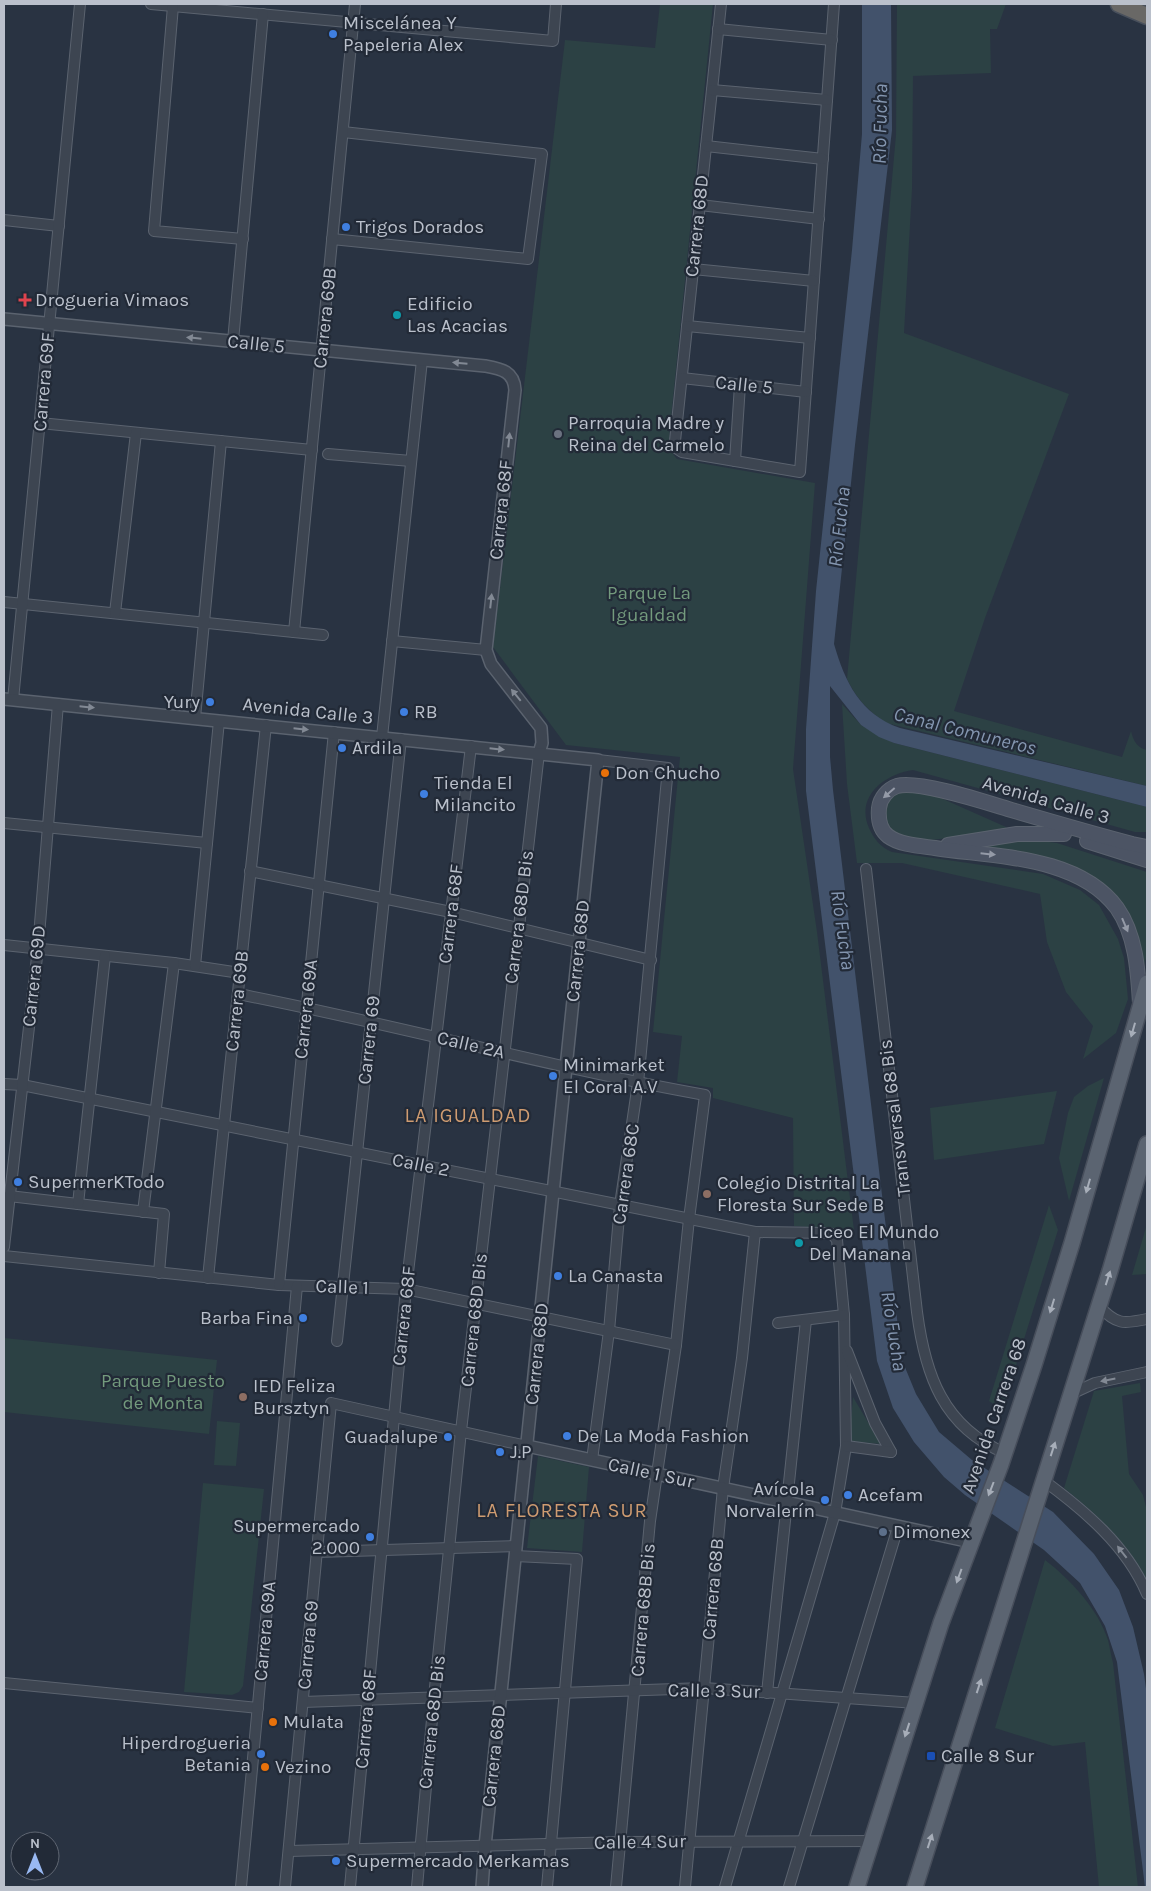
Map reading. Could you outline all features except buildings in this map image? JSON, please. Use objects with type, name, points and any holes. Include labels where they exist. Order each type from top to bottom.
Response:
[{"type":"highway","points":[[1119,4],[1147,16]]},
{"type":"main road","name":"Avenida Calle 3","points":[[1140,1006],[1136,958],[1129,932],[1117,909],[1096,888],[1061,870],[1028,860],[899,842],[882,830],[879,818],[880,805],[889,790],[898,786],[917,786],[935,789],[1147,847]]},
{"type":"main road","name":"Avenida Calle 3","points":[[935,789],[1012,819],[1147,860]]},
{"type":"main road","name":"Avenida Calle 3","points":[[922,846],[941,846],[1017,834],[1064,834]]},
{"type":"main road","name":"Avenida Carrera 68","points":[[857,1887],[941,1623],[1003,1458],[1072,1243],[1147,983]]},
{"type":"main road","points":[[915,1887],[1099,1306],[1147,1144]]},
{"type":"street","name":"Carrera 69F","points":[[8,699],[22,604],[80,4]]},
{"type":"street","points":[[150,4],[552,41],[556,4]]},
{"type":"street","name":"Carrera 69B","points":[[294,632],[355,4]]},
{"type":"street","name":"Carrera 68D","points":[[721,4],[675,441],[676,448],[682,452],[734,461]]},
{"type":"street","points":[[740,385],[734,461],[800,472],[834,4]]},
{"type":"street","points":[[173,6],[154,231],[243,239]]},
{"type":"street","points":[[233,341],[264,14]]},
{"type":"street","points":[[718,29],[832,40]]},
{"type":"street","points":[[712,90],[827,100]]},
{"type":"street","points":[[332,239],[528,259],[542,154],[343,132]]},
{"type":"street","points":[[706,146],[823,159]]},
{"type":"street","points":[[700,206],[819,219]]},
{"type":"street","points":[[4,220],[59,226]]},
{"type":"street","points":[[693,269],[814,281]]},
{"type":"street","name":"Calle 5","points":[[4,319],[485,366],[498,368],[507,373]]},
{"type":"street","points":[[687,326],[810,338]]},
{"type":"street","points":[[382,737],[422,360]]},
{"type":"street","name":"Carrera 68F","points":[[486,650],[515,390],[514,381],[507,373]]},
{"type":"street","name":"Calle 5","points":[[682,378],[806,392]]},
{"type":"street","points":[[40,423],[312,450]]},
{"type":"street","points":[[114,613],[136,433]]},
{"type":"street","points":[[194,718],[222,441]]},
{"type":"street","points":[[328,454],[412,461]]},
{"type":"street","points":[[4,602],[324,635]]},
{"type":"street","points":[[392,641],[486,650],[491,664],[541,728],[542,743],[538,753]]},
{"type":"street","name":"Avenida Calle 3","points":[[8,699],[668,768]]},
{"type":"street","name":"Carrera 69D","points":[[4,1247],[38,948],[58,704]]},
{"type":"street","points":[[195,966],[219,720]]},
{"type":"street","name":"Carrera 69B","points":[[208,1278],[266,725]]},
{"type":"street","name":"Carrera 69A","points":[[279,1285],[334,732]]},
{"type":"street","name":"Carrera 69","points":[[337,1341],[401,739]]},
{"type":"street","name":"Carrera 68F","points":[[350,1887],[406,1289],[471,746]]},
{"type":"street","name":"Carrera 68D Bis","points":[[417,1887],[461,1432],[538,753]]},
{"type":"street","name":"Carrera 68D","points":[[482,1887],[598,760]]},
{"type":"street","name":"Carrera 68C","points":[[592,1460],[609,1331],[620,1205],[638,1083],[668,768]]},
{"type":"street","points":[[4,824],[207,843]]},
{"type":"street","name":"Transversal 68 Bis","points":[[866,869],[924,1354],[936,1387],[950,1413],[966,1430],[1003,1458]]},
{"type":"street","points":[[250,871],[451,912],[651,960]]},
{"type":"street","points":[[4,945],[174,963],[240,973]]},
{"type":"street","points":[[78,1204],[105,956]]},
{"type":"street","points":[[143,1212],[174,963]]},
{"type":"street","name":"Calle 2A","points":[[238,994],[306,1007],[638,1083],[705,1095]]},
{"type":"street","name":"Calle 2","points":[[4,1084],[22,1085],[755,1232],[832,1234],[836,1240],[844,1315]]},
{"type":"street","name":"Carrera 68B Bis","points":[[616,1887],[636,1691],[650,1521],[676,1346],[689,1219],[705,1095]]},
{"type":"street","points":[[9,1196],[164,1214],[159,1273]]},
{"type":"street","name":"Carrera 68B","points":[[684,1887],[690,1842],[723,1488],[742,1358],[755,1232]]},
{"type":"street","name":"Calle 1","points":[[4,1256],[279,1285],[406,1289],[676,1346]]},
{"type":"street","name":"Carrera 69A","points":[[241,1887],[297,1286]]},
{"type":"street","points":[[1099,1306],[1108,1316],[1118,1322],[1126,1323],[1147,1319]]},
{"type":"street","points":[[725,1887],[835,1513],[846,1446],[844,1315],[778,1323]]},
{"type":"street","points":[[767,1692],[806,1320]]},
{"type":"street","points":[[846,1348],[875,1423],[891,1452],[846,1446]]},
{"type":"street","points":[[1071,1394],[1095,1383],[1147,1372]]},
{"type":"street","name":"Carrera 69","points":[[285,1887],[332,1403]]},
{"type":"street","name":"Calle 1 Sur","points":[[332,1403],[971,1542]]},
{"type":"street","points":[[1043,1480],[1086,1514],[1118,1547],[1136,1573],[1147,1594]]},
{"type":"street","points":[[789,1887],[898,1527]]},
{"type":"street","points":[[317,1552],[450,1548],[516,1551],[577,1559],[547,1887]]},
{"type":"street","points":[[4,1683],[258,1708]]},
{"type":"street","name":"Calle 3 Sur","points":[[303,1702],[704,1688],[916,1703]]},
{"type":"street","name":"Calle 4 Sur","points":[[288,1851],[621,1842],[872,1841]]},
{"type":"green space","name":"Parque La Igualdad","points":[[660,4],[713,4],[670,428],[669,441],[671,448],[677,459],[815,483],[793,769],[817,932],[854,1230],[794,1226],[793,1118],[713,1098],[713,1088],[677,1082],[682,1036],[653,1032],[680,757],[566,745],[493,647],[565,40],[655,48]]},
{"type":"green space","points":[[897,4],[1006,4],[997,29],[990,29],[991,73],[913,76],[912,189],[904,333],[1069,394],[985,618],[954,711],[1122,757],[1131,731],[1136,743],[1147,750],[1147,786],[886,723],[863,704],[847,679],[896,135]]},
{"type":"green space","points":[[842,704],[861,725],[894,743],[1147,807],[1147,832],[1135,832],[913,770],[892,776],[875,788],[866,806],[866,816],[873,836],[881,845],[892,852],[1043,874],[1080,890],[1099,905],[1118,939],[1124,958],[1128,999],[1116,1033],[1083,1059],[1093,1026],[1066,992],[1047,942],[1040,894],[902,863],[857,863],[847,784]]},
{"type":"green space","points":[[905,791],[934,795],[1007,829],[1005,831],[923,841],[897,835],[885,825],[885,803],[897,792]]},
{"type":"green space","points":[[1034,840],[1057,843],[1147,872],[1147,954],[1143,969],[1127,918],[1053,861],[1015,851],[976,846]]},
{"type":"green space","points":[[1104,1078],[1069,1201],[1059,1158],[1068,1113],[1074,1097],[1088,1086]]},
{"type":"green space","points":[[1057,1091],[1044,1144],[934,1160],[930,1108]]},
{"type":"green space","points":[[1049,1205],[1058,1230],[1002,1410],[989,1401]]},
{"type":"green space","points":[[1147,1224],[1147,1274],[1132,1275]]},
{"type":"green space","name":"Parque Puesto de Monta","points":[[4,1338],[217,1360],[209,1434],[4,1412]]},
{"type":"green space","points":[[1140,1383],[1141,1392],[1122,1396],[1129,1474],[1143,1495],[1147,1511],[1147,1581],[1130,1554],[1111,1530],[1064,1488],[1094,1391]]},
{"type":"green space","points":[[853,1397],[881,1444],[849,1441]]},
{"type":"green space","points":[[217,1421],[240,1423],[236,1466],[214,1465]]},
{"type":"green space","points":[[538,1456],[589,1467],[582,1552],[527,1548]]},
{"type":"green space","points":[[203,1483],[264,1489],[243,1686],[239,1692],[232,1695],[184,1692]]},
{"type":"green space","points":[[1045,1560],[1073,1585],[1090,1606],[1108,1640],[1113,1663],[1138,1887],[1099,1887],[1085,1742],[1053,1746],[995,1728]]},
{"type":"water","name":"Río Fucha","points":[[862,4],[891,4],[892,130],[834,644],[838,658],[849,684],[864,705],[886,722],[900,728],[1147,786],[1147,807],[894,743],[879,737],[861,725],[830,686],[830,757],[833,790],[902,1360],[916,1394],[939,1432],[972,1460],[1053,1512],[1094,1554],[1119,1590],[1133,1627],[1147,1696],[1147,1887],[1145,1887],[1117,1662],[1105,1626],[1080,1583],[1044,1550],[965,1495],[944,1477],[914,1442],[893,1408],[877,1361],[806,791],[806,729],[816,591],[852,250],[862,134]]},
{"type":"place","name":"Miscelánea Y Papeleria Alex","points":[[333,34]]},
{"type":"place","name":"Trigos Dorados","points":[[346,227]]},
{"type":"place","name":"Drogueria Vimaos","points":[[25,300]]},
{"type":"place","name":"Edificio Las Acacias","points":[[397,315]]},
{"type":"place","name":"Parroquia Madre y Reina del Carmelo","points":[[558,434]]},
{"type":"place","name":"Yury","points":[[210,702]]},
{"type":"place","name":"RB","points":[[404,712]]},
{"type":"place","name":"Ardila","points":[[342,748]]},
{"type":"place","name":"Don Chucho","points":[[605,773]]},
{"type":"place","name":"Tienda El Milancito","points":[[424,794]]},
{"type":"place","name":"Minimarket El Coral A.V","points":[[553,1076]]},
{"type":"place","name":"SupermerKTodo","points":[[18,1182]]},
{"type":"place","name":"Colegio Distrital La Floresta Sur Sede B","points":[[707,1194]]},
{"type":"place","name":"Liceo El Mundo Del Manana","points":[[799,1243]]},
{"type":"place","name":"La Canasta","points":[[558,1276]]},
{"type":"place","name":"Barba Fina","points":[[303,1318]]},
{"type":"place","name":"IED Feliza Bursztyn","points":[[243,1397]]},
{"type":"place","name":"De La Moda Fashion","points":[[567,1436]]},
{"type":"place","name":"Guadalupe","points":[[448,1437]]},
{"type":"place","name":"J.P","points":[[500,1452]]},
{"type":"place","name":"Acefam","points":[[848,1495]]},
{"type":"place","name":"Avícola Norvalerín","points":[[825,1500]]},
{"type":"place","name":"Dimonex","points":[[883,1532]]},
{"type":"place","name":"Supermercado 2.000","points":[[370,1537]]},
{"type":"place","name":"Mulata","points":[[273,1722]]},
{"type":"place","name":"Hiperdrogueria Betania","points":[[261,1754]]},
{"type":"place","name":"Calle 8 Sur","points":[[931,1756]]},
{"type":"place","name":"Vezino","points":[[265,1767]]},
{"type":"place","name":"Supermercado Merkamas","points":[[336,1861]]},
{"type":"district","name":"LA IGUALDAD","points":[[468,1115]]},
{"type":"district","name":"LA FLORESTA SUR","points":[[562,1510]]},
{"type":"water label","name":"Canal Comuneros","points":[[965,731]]}]
